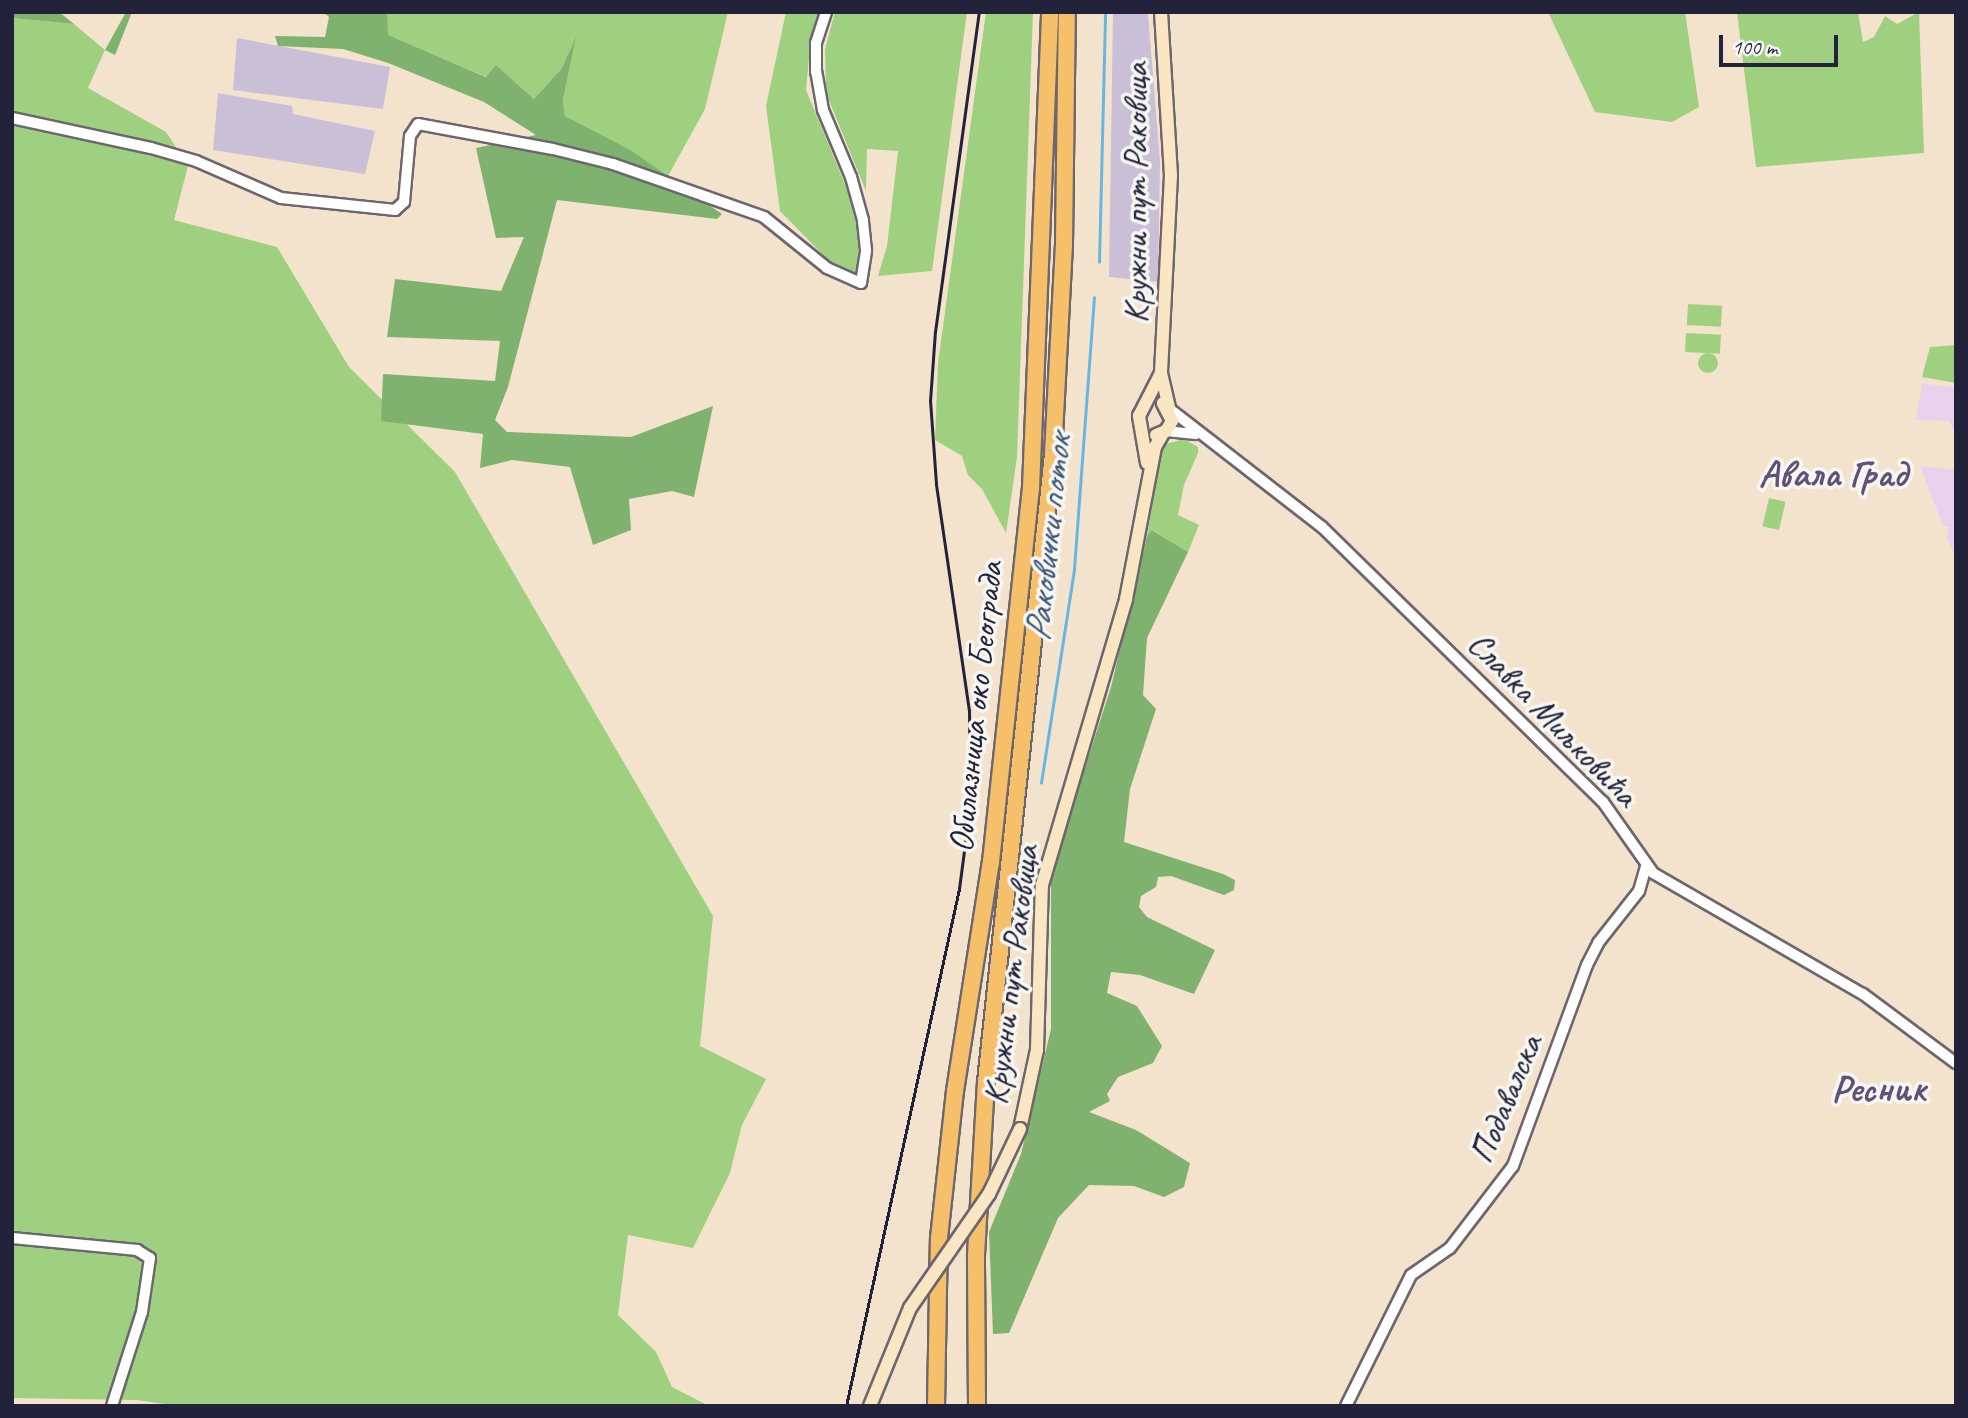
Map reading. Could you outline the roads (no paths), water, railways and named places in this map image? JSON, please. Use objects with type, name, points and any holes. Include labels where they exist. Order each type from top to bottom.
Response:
[{"type":"highway","name":"Обилазница око Београда","points":[[936,1406],[939,1238],[955,1091],[991,862],[1031,488],[1050,12]]},
{"type":"highway","name":"Обилазница око Београда","points":[[977,1406],[976,1268],[986,1082],[1053,454],[1064,244],[1067,12]]},
{"type":"main road","name":"Кружни пут Раковица","points":[[1161,12],[1171,199],[1161,373],[1170,409]]},
{"type":"main road","name":"Кружни пут Раковица","points":[[1146,404],[1161,373]]},
{"type":"main road","points":[[1155,401],[1170,409],[1172,421],[1165,432],[1143,429],[1139,416],[1146,404],[1155,401]]},
{"type":"main road","name":"Кружни пут Раковица","points":[[1143,429],[1149,481]]},
{"type":"main road","name":"Кружни пут Раковица","points":[[870,1406],[886,1359],[919,1291],[989,1194],[1020,1129],[1037,1050],[1042,885],[1126,599],[1149,481],[1165,432]]},
{"type":"street","points":[[12,118],[162,151],[281,198],[395,210],[404,202],[414,126],[514,142],[613,164],[764,217],[827,268],[861,284],[866,250],[863,220],[851,177],[822,110],[817,82],[816,43],[826,12]]},
{"type":"street","name":"Славка Миљковића","points":[[1170,409],[1196,434],[1322,527],[1603,802],[1646,867],[1863,994],[1956,1063]]},
{"type":"street","points":[[1165,432],[1196,434]]},
{"type":"street","name":"Подавалска","points":[[1346,1406],[1412,1275],[1450,1248],[1513,1166],[1551,1073],[1587,965],[1598,943],[1639,891],[1646,867]]},
{"type":"street","points":[[12,1238],[137,1250],[150,1258],[142,1312],[112,1406]]},
{"type":"waterway","name":"Раковички поток","points":[[1099,262],[1105,12]]},
{"type":"waterway","name":"Раковички поток","points":[[1041,783],[1074,569],[1094,298]]},
{"type":"railway","points":[[846,1406],[959,889],[970,805],[969,711],[936,484],[930,401],[935,332],[979,12]]},
{"type":"district","name":"Авала Град","points":[[1833,474]]},
{"type":"district","name":"Ресник","points":[[1879,1089]]}]
